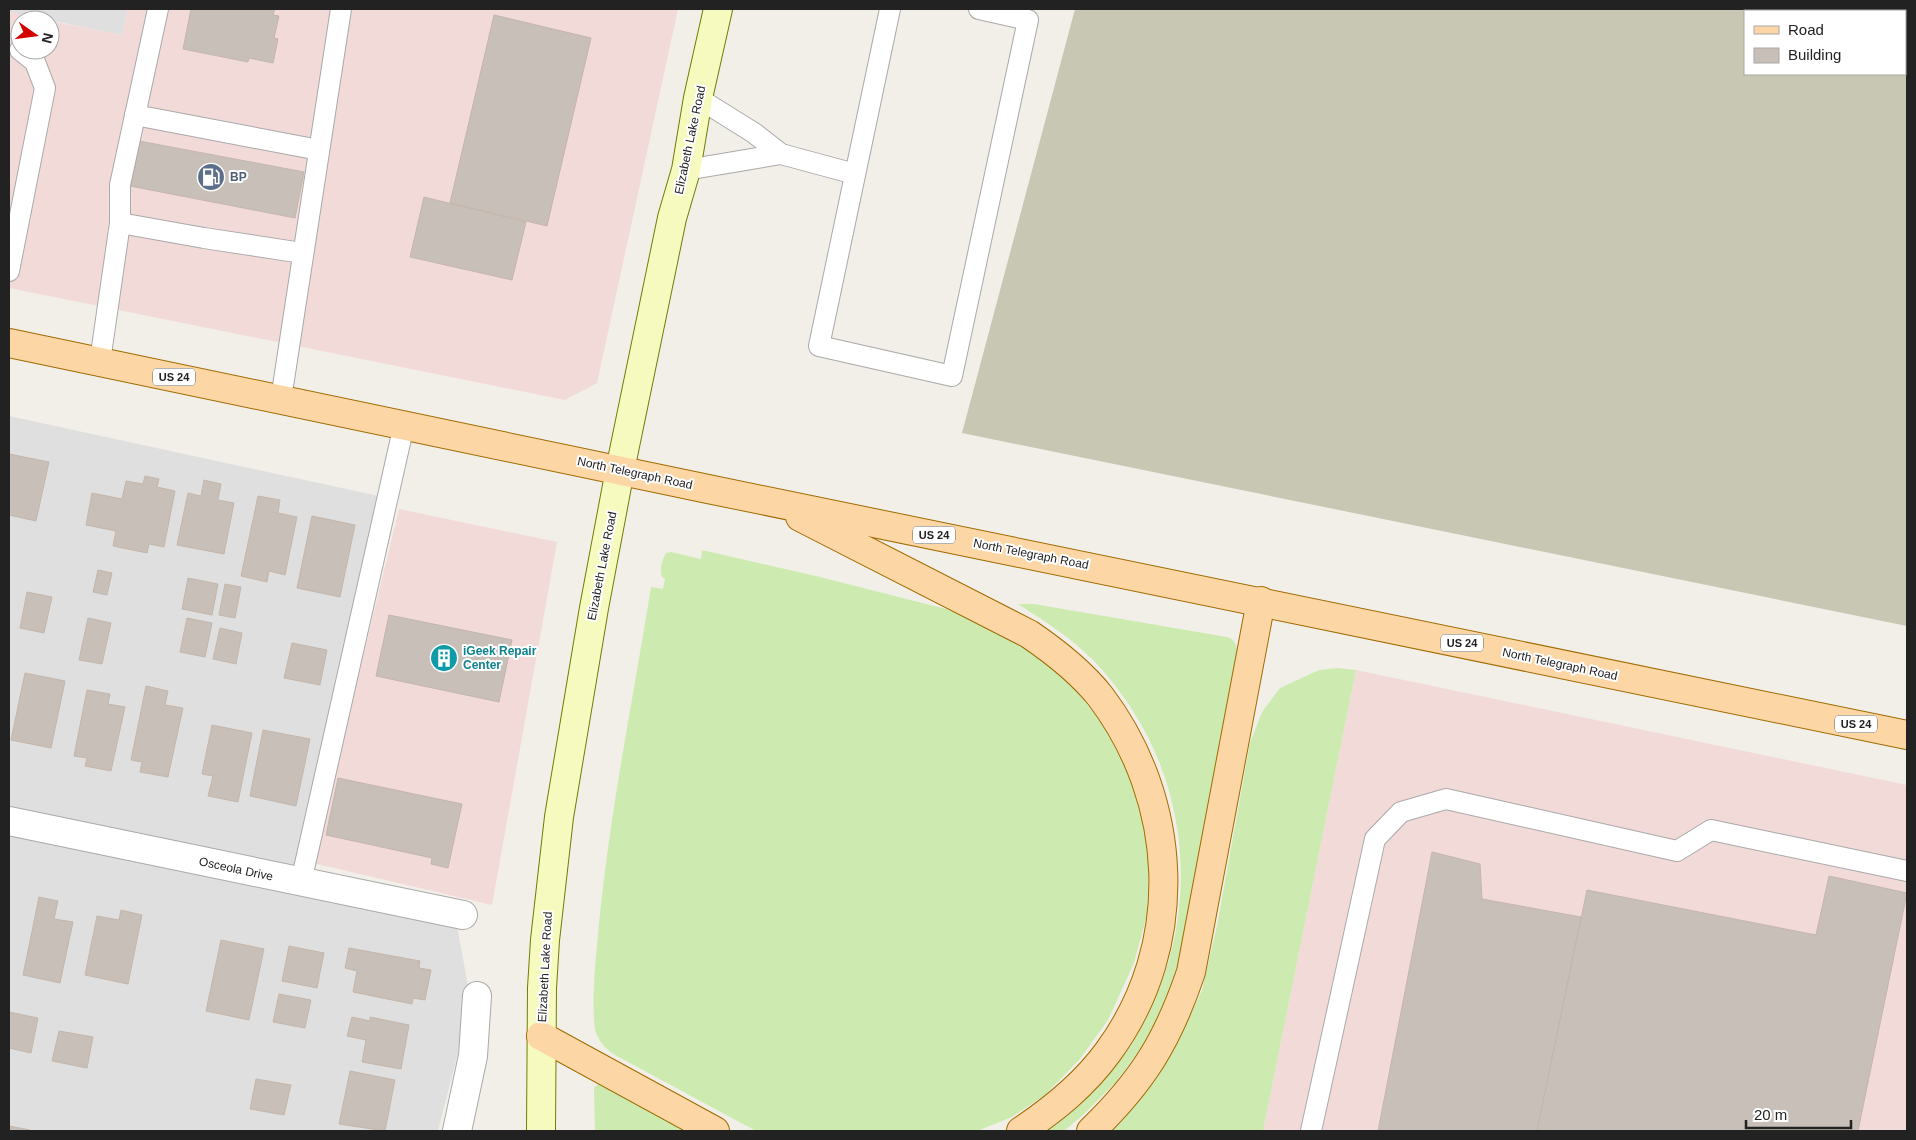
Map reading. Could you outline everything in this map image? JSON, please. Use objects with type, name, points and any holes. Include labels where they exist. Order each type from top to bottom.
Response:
[{"type":"main road","name":"Elizabeth Lake Road","points":[[541,1131],[541,1036],[545,940],[559,817],[594,608],[620,470],[672,218],[686,170],[698,98],[718,9]]},
{"type":"main road","name":"North Telegraph Road","points":[[9,342],[281,400],[1907,735]]},
{"type":"main road","points":[[770,501],[1028,634],[1060,655],[1099,695],[1129,740],[1140,763],[1156,812],[1164,875],[1161,916],[1148,974],[1137,1002],[1108,1052],[1072,1093],[1051,1111],[1021,1131]]},
{"type":"main road","points":[[1091,1131],[1116,1107],[1138,1080],[1158,1050],[1171,1025],[1191,972],[1261,601]]},
{"type":"main road","points":[[541,1036],[715,1131]]},
{"type":"street","name":"Osceola Drive","points":[[9,821],[463,915]]},
{"type":"street","points":[[457,1131],[473,1056],[477,996]]},
{"type":"lane","points":[[100,361],[120,223],[120,185],[158,9]]},
{"type":"lane","points":[[281,400],[302,252],[341,9]]},
{"type":"lane","points":[[890,9],[819,346],[952,376],[1028,20],[979,9]]},
{"type":"lane","points":[[9,271],[45,88],[32,60]]},
{"type":"lane","points":[[698,98],[754,133],[782,154],[855,174]]},
{"type":"lane","points":[[135,115],[319,150]]},
{"type":"lane","points":[[686,170],[782,154]]},
{"type":"lane","points":[[120,223],[204,238],[302,252]]},
{"type":"lane","points":[[301,882],[404,425]]},
{"type":"lane","points":[[1311,1131],[1375,839],[1401,812],[1446,799],[1677,851],[1711,830],[1907,871]]},
{"type":"shaded area","points":[[9,9],[128,9],[122,35],[60,22],[60,10],[10,10],[9,12]]},
{"type":"shaded area","points":[[128,9],[678,9],[597,383],[565,400],[9,288],[9,12],[10,60],[60,60],[60,23],[122,35]]},
{"type":"shaded area","points":[[1075,9],[1907,9],[1907,626],[962,433]]},
{"type":"shaded area","points":[[9,416],[388,498],[301,882],[455,915],[471,1002],[438,1131],[9,1131]]},
{"type":"shaded area","points":[[399,509],[557,542],[492,905],[313,863]]},
{"type":"shaded area","points":[[1356,670],[1907,785],[1907,1131],[1263,1131]]},
{"type":"green space","points":[[702,550],[816,576],[954,611],[1036,650],[1064,676],[1104,726],[1128,768],[1142,813],[1149,858],[1147,915],[1134,963],[1108,1020],[1080,1059],[1045,1095],[1012,1117],[977,1131],[756,1131],[615,1055],[604,1046],[598,1037],[594,1015],[594,990],[601,901],[613,811],[651,587],[663,589],[665,579],[662,577],[661,568],[666,553],[671,552],[701,559]]},
{"type":"green space","points":[[1018,604],[1034,604],[1227,637],[1234,641],[1237,650],[1177,972],[1164,1005],[1144,1044],[1116,1082],[1064,1131],[1043,1131],[1104,1078],[1125,1054],[1134,1041],[1158,993],[1173,944],[1180,894],[1179,844],[1170,795],[1153,747],[1127,702],[1086,653],[1057,630]]},
{"type":"green space","points":[[1338,668],[1356,670],[1263,1131],[1110,1131],[1148,1089],[1178,1042],[1202,990],[1217,926],[1250,743],[1262,712],[1280,688],[1319,670]]},
{"type":"green space","points":[[599,1083],[689,1131],[595,1131],[594,1088]]},
{"type":"building","points":[[191,9],[275,9],[273,15],[279,16],[274,38],[278,39],[273,63],[249,58],[248,62],[183,49]]},
{"type":"building","points":[[494,15],[591,38],[547,226],[450,203]]},
{"type":"building","points":[[139,141],[304,172],[295,218],[130,186]]},
{"type":"building","points":[[424,197],[526,222],[512,280],[410,257]]},
{"type":"building","points":[[9,454],[49,462],[36,521],[9,515]]},
{"type":"building","points":[[145,476],[159,479],[157,487],[175,491],[164,547],[149,544],[147,553],[113,546],[116,531],[86,525],[92,493],[122,499],[126,481],[143,484]]},
{"type":"building","points":[[204,480],[221,484],[218,500],[234,503],[224,554],[177,545],[188,493],[201,496]]},
{"type":"building","points":[[258,496],[280,500],[278,513],[297,517],[285,575],[269,571],[267,582],[241,576]]},
{"type":"building","points":[[312,516],[355,525],[340,597],[297,588]]},
{"type":"building","points":[[98,570],[112,573],[107,595],[93,592]]},
{"type":"building","points":[[188,578],[218,584],[212,615],[182,609]]},
{"type":"building","points":[[225,584],[241,587],[235,618],[219,615]]},
{"type":"building","points":[[27,592],[52,597],[44,633],[20,628]]},
{"type":"building","name":"iGeek Repair Center","points":[[389,615],[512,640],[499,702],[376,676]]},
{"type":"building","points":[[88,618],[111,623],[102,664],[79,660]]},
{"type":"building","points":[[187,618],[212,623],[205,657],[180,652]]},
{"type":"building","points":[[220,628],[242,633],[236,664],[213,659]]},
{"type":"building","points":[[292,643],[327,650],[320,685],[284,678]]},
{"type":"building","points":[[25,673],[65,681],[51,748],[11,740]]},
{"type":"building","points":[[146,686],[168,691],[165,705],[183,708],[168,777],[140,772],[142,762],[131,760]]},
{"type":"building","points":[[87,690],[110,694],[108,704],[125,707],[111,771],[85,766],[87,758],[74,756]]},
{"type":"building","points":[[212,725],[252,733],[238,802],[208,796],[213,776],[202,774]]},
{"type":"building","points":[[263,730],[310,739],[296,806],[250,796]]},
{"type":"building","points":[[338,778],[462,804],[448,868],[431,864],[432,858],[326,835]]},
{"type":"building","points":[[1432,852],[1480,864],[1482,899],[1581,917],[1537,1131],[1378,1131]]},
{"type":"building","points":[[1829,876],[1907,893],[1858,1131],[1537,1131],[1587,890],[1816,935]]},
{"type":"building","points":[[39,897],[58,901],[54,919],[73,922],[60,983],[23,975]]},
{"type":"building","points":[[121,910],[142,915],[128,984],[85,975],[97,916],[119,920]]},
{"type":"building","points":[[221,940],[264,949],[249,1020],[206,1011]]},
{"type":"building","points":[[289,946],[324,953],[317,988],[282,981]]},
{"type":"building","points":[[349,948],[420,961],[419,968],[431,970],[425,1000],[413,998],[412,1004],[353,992],[357,971],[345,968]]},
{"type":"building","points":[[279,994],[311,1000],[305,1028],[273,1022]]},
{"type":"building","points":[[9,1012],[38,1018],[31,1053],[9,1048]]},
{"type":"building","points":[[352,1017],[370,1021],[370,1017],[409,1025],[401,1069],[362,1062],[366,1040],[347,1036]]},
{"type":"building","points":[[59,1031],[93,1037],[87,1068],[52,1061]]},
{"type":"building","points":[[350,1071],[395,1080],[385,1131],[339,1124]]},
{"type":"building","points":[[256,1079],[291,1085],[284,1115],[250,1109]]},
{"type":"building","points":[[9,1126],[30,1130],[30,1131],[9,1131]]},
{"type":"place","name":"BP","points":[[211,177]]},
{"type":"place","name":"iGeek Repair Center","points":[[444,658]]}]
